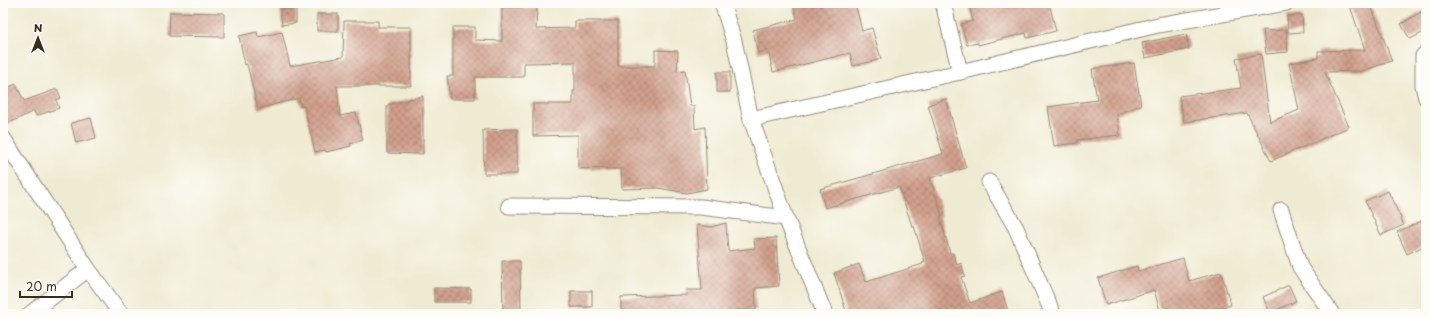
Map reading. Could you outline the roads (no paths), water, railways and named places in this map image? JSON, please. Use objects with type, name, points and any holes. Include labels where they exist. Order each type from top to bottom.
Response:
[{"type":"street","points":[[722,3],[734,41],[751,119],[786,218],[825,314]]},
{"type":"street","points":[[943,3],[960,72]]},
{"type":"street","points":[[751,119],[960,72],[1158,24],[1286,3]]},
{"type":"street","points":[[1426,53],[1423,56],[1422,85],[1426,98]]},
{"type":"street","points":[[3,138],[88,269],[121,314]]},
{"type":"street","points":[[989,182],[1016,228],[1053,314]]},
{"type":"street","points":[[509,206],[701,207],[786,218]]},
{"type":"street","points":[[1281,210],[1300,267],[1332,314]]},
{"type":"street","points":[[30,314],[88,269]]}]
